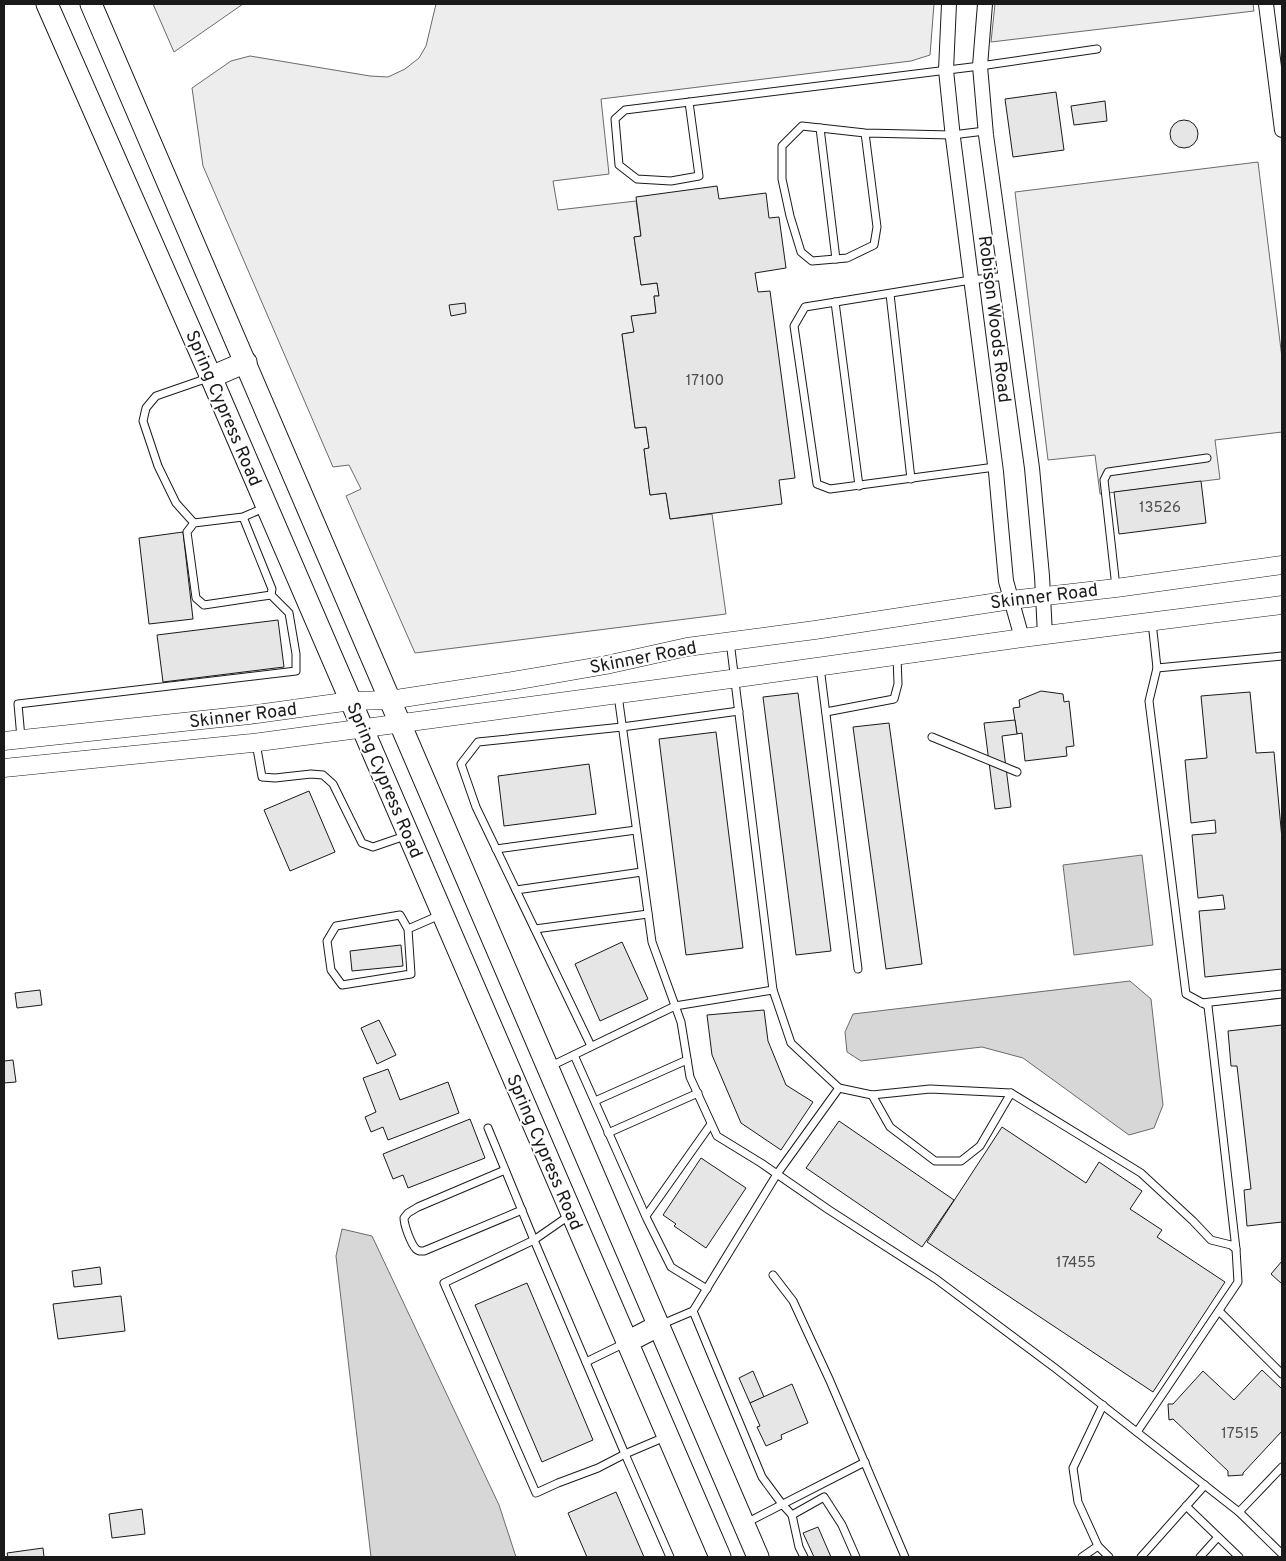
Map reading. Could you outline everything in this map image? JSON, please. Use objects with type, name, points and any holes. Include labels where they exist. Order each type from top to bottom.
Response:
[{"type":"main road","name":"Spring Cypress Road","points":[[47,4],[211,377],[720,1557]]},
{"type":"main road","name":"Spring Cypress Road","points":[[91,4],[758,1557]]},
{"type":"main road","points":[[211,377],[246,362]]},
{"type":"main road","points":[[512,1076],[548,1067]]},
{"type":"main road","points":[[627,1342],[658,1326]]},
{"type":"street","name":"Robison Woods Road","points":[[949,4],[946,70],[952,135],[996,467],[1006,581],[1022,638]]},
{"type":"street","name":"Robison Woods Road","points":[[985,4],[980,66],[985,131],[1032,468],[1045,635]]},
{"type":"street","points":[[1266,4],[1276,26],[1282,130]]},
{"type":"street","name":"Skinner Road","points":[[14,740],[249,715],[350,701],[390,700],[606,665],[686,647],[815,630],[1043,595],[1116,588],[1282,565]]},
{"type":"street","name":"Skinner Road","points":[[12,767],[362,729],[1022,638],[1282,605]]},
{"type":"street","points":[[12,767],[14,740]]},
{"type":"lane","points":[[689,102],[699,176],[671,181],[636,180],[619,165],[615,119],[625,110],[689,102],[946,70],[980,66],[1097,49]]},
{"type":"lane","points":[[865,133],[877,227],[874,245],[847,258],[812,261],[801,252],[790,216],[782,179],[782,146],[802,126],[865,133],[952,135],[985,131]]},
{"type":"lane","points":[[820,128],[836,259]]},
{"type":"lane","points":[[996,467],[830,489],[817,484],[794,326],[805,307],[1006,276]]},
{"type":"lane","points":[[890,294],[911,479]]},
{"type":"lane","points":[[835,302],[859,486]]},
{"type":"lane","points":[[194,523],[176,502],[158,466],[143,421],[146,408],[156,396],[211,377]]},
{"type":"lane","points":[[1116,588],[1104,480],[1108,472],[1207,458]]},
{"type":"lane","points":[[267,507],[243,517],[194,523],[187,532],[196,598],[204,605],[271,595]]},
{"type":"lane","points":[[243,517],[272,589],[271,595]]},
{"type":"lane","points":[[14,740],[18,704],[296,672],[296,654],[289,613],[271,595]]},
{"type":"lane","points":[[1137,1432],[1238,1282],[1208,1006],[1186,994],[1149,701],[1157,668],[1151,621]]},
{"type":"lane","points":[[730,641],[773,990],[791,1042],[838,1088],[872,1095],[930,1089],[1011,1093],[1141,1173],[1211,1240],[1231,1245],[1236,1250]]},
{"type":"lane","points":[[826,712],[894,699],[898,684],[897,656]]},
{"type":"lane","points":[[1157,668],[1282,656]]},
{"type":"lane","points":[[820,667],[858,969]]},
{"type":"lane","points":[[618,695],[652,942],[681,1022],[690,1077],[717,1136],[778,1174],[829,1210],[936,1279],[1239,1512],[1282,1554]]},
{"type":"lane","points":[[591,1046],[476,806],[461,764],[478,742],[622,728],[739,711]]},
{"type":"lane","points":[[932,737],[1017,772]]},
{"type":"lane","points":[[256,742],[262,777],[323,775],[333,784],[362,843],[373,847],[408,835]]},
{"type":"lane","points":[[496,849],[636,830]]},
{"type":"lane","points":[[516,890],[642,872]]},
{"type":"lane","points":[[408,929],[442,914]]},
{"type":"lane","points":[[535,929],[648,914]]},
{"type":"lane","points":[[400,915],[408,929],[411,974],[342,985],[331,970],[327,940],[336,926],[400,915]]},
{"type":"lane","points":[[548,1067],[675,1006],[773,990]]},
{"type":"lane","points":[[1202,1003],[1282,994]]},
{"type":"lane","points":[[574,1054],[608,1133],[671,1267],[707,1289]]},
{"type":"lane","points":[[595,1101],[687,1060]]},
{"type":"lane","points":[[658,1326],[693,1311],[778,1174],[838,1088]]},
{"type":"lane","points":[[608,1133],[698,1093]]},
{"type":"lane","points":[[872,1095],[890,1127],[920,1150],[935,1160],[962,1161],[980,1146],[1011,1093]]},
{"type":"lane","points":[[646,1216],[711,1124]]},
{"type":"lane","points":[[488,1128],[670,1557]]},
{"type":"lane","points":[[506,1170],[418,1207],[408,1213],[404,1218],[404,1224],[415,1248],[424,1251],[522,1210]]},
{"type":"lane","points":[[572,1213],[534,1240],[444,1283],[536,1493],[598,1468],[625,1454],[668,1436]]},
{"type":"lane","points":[[773,1275],[793,1301],[905,1557]]},
{"type":"lane","points":[[693,1311],[762,1477],[792,1515],[799,1548],[804,1557]]},
{"type":"lane","points":[[1219,1311],[1282,1374]]},
{"type":"lane","points":[[586,1362],[627,1342]]},
{"type":"lane","points":[[1103,1406],[1073,1468],[1078,1502],[1098,1546],[1110,1557]]},
{"type":"lane","points":[[743,1524],[865,1462]]},
{"type":"lane","points":[[1239,1512],[1282,1467]]},
{"type":"lane","points":[[1141,1557],[1205,1485]]},
{"type":"lane","points":[[792,1515],[824,1497],[842,1525],[856,1557]]},
{"type":"lane","points":[[1186,1506],[1239,1557]]},
{"type":"lane","points":[[1200,1557],[1218,1537]]},
{"type":"lane","points":[[1082,1557],[1098,1546]]},
{"type":"shaded area","points":[[153,4],[243,4],[174,52]]},
{"type":"shaded area","points":[[436,4],[934,4],[930,55],[911,61],[601,99],[609,174],[553,181],[558,210],[636,201],[641,236],[634,237],[641,285],[657,283],[659,296],[654,296],[656,313],[632,316],[634,332],[622,334],[635,428],[646,427],[649,448],[644,449],[650,495],[666,493],[670,519],[712,514],[726,614],[415,653],[346,496],[361,489],[349,465],[333,467],[203,166],[192,88],[231,61],[250,56],[370,76],[388,77],[405,69],[419,58],[426,46]]},
{"type":"shaded area","points":[[995,4],[1253,4],[1254,11],[991,42]]},
{"type":"shaded area","points":[[1258,162],[1282,358],[1282,432],[1215,440],[1220,479],[1100,494],[1095,455],[1048,460],[1015,192]]},
{"type":"shaded area","points":[[1142,855],[1153,945],[1074,955],[1063,865]]},
{"type":"shaded area","points":[[1130,981],[1151,999],[1163,1105],[1154,1128],[1129,1135],[1023,1058],[982,1047],[861,1061],[847,1052],[845,1032],[853,1014]]},
{"type":"shaded area","points":[[342,1229],[372,1236],[499,1505],[516,1557],[371,1557],[336,1256]]},
{"type":"building","points":[[1056,92],[1064,150],[1013,157],[1005,99]]},
{"type":"building","points":[[1105,101],[1107,121],[1074,125],[1071,106]]},
{"type":"building","points":[[1184,120],[1194,124],[1198,134],[1194,144],[1184,148],[1174,144],[1170,134],[1174,124]]},
{"type":"building","points":[[717,186],[719,199],[766,193],[769,218],[779,217],[786,268],[755,273],[758,292],[770,291],[795,478],[779,480],[782,504],[670,519],[666,493],[650,495],[644,449],[649,448],[646,427],[635,428],[622,334],[634,332],[631,316],[656,313],[654,296],[659,296],[657,283],[641,285],[634,237],[641,236],[636,197]]},
{"type":"building","points":[[465,303],[466,313],[451,316],[449,305]]},
{"type":"building","points":[[1201,481],[1206,523],[1119,534],[1114,492]]},
{"type":"building","points":[[183,532],[193,619],[149,624],[139,538]]},
{"type":"building","points":[[278,620],[284,667],[163,682],[157,635]]},
{"type":"building","points":[[1041,691],[1063,694],[1064,702],[1069,701],[1074,746],[1066,747],[1067,756],[1025,761],[1022,733],[1017,734],[1013,708],[1020,707],[1019,700]]},
{"type":"building","points":[[1250,692],[1256,753],[1274,752],[1282,839],[1282,969],[1205,977],[1199,911],[1225,909],[1223,895],[1198,898],[1192,835],[1216,833],[1215,820],[1191,823],[1185,760],[1207,758],[1201,696]]},
{"type":"building","points":[[798,693],[831,951],[796,955],[763,697]]},
{"type":"building","points":[[1015,720],[1017,734],[1002,736],[1011,807],[995,809],[984,723]]},
{"type":"building","points":[[889,723],[922,964],[886,969],[853,727]]},
{"type":"building","points":[[716,732],[743,948],[686,955],[659,739]]},
{"type":"building","points":[[589,764],[596,814],[504,826],[498,776]]},
{"type":"building","points":[[309,791],[335,852],[290,871],[264,810]]},
{"type":"building","points":[[622,942],[648,999],[600,1021],[575,964]]},
{"type":"building","points":[[401,945],[403,966],[352,971],[350,951]]},
{"type":"building","points":[[40,990],[42,1005],[17,1008],[15,993]]},
{"type":"building","points":[[764,1010],[768,1041],[786,1085],[813,1102],[781,1150],[741,1123],[712,1055],[707,1015]]},
{"type":"building","points":[[379,1020],[396,1055],[377,1064],[361,1028]]},
{"type":"building","points":[[1282,1025],[1282,1222],[1247,1226],[1244,1190],[1251,1189],[1237,1066],[1231,1066],[1228,1031]]},
{"type":"building","points":[[13,1060],[16,1082],[4,1083],[4,1061]]},
{"type":"building","points":[[388,1069],[400,1100],[448,1082],[459,1113],[388,1140],[383,1127],[371,1132],[365,1117],[376,1112],[363,1078]]},
{"type":"building","points":[[470,1119],[485,1158],[408,1188],[403,1175],[393,1179],[383,1154]]},
{"type":"building","points":[[839,1121],[954,1200],[922,1247],[806,1168]]},
{"type":"building","points":[[1002,1127],[1086,1183],[1099,1162],[1142,1191],[1130,1209],[1162,1230],[1157,1237],[1225,1282],[1153,1392],[927,1242]]},
{"type":"building","points":[[701,1158],[746,1188],[706,1248],[674,1226],[676,1224],[663,1215]]},
{"type":"building","points":[[1282,1261],[1282,1284],[1271,1274]]},
{"type":"building","points":[[100,1267],[102,1284],[74,1287],[72,1271]]},
{"type":"building","points":[[527,1283],[593,1440],[542,1462],[475,1305]]},
{"type":"building","points":[[121,1296],[125,1331],[58,1339],[53,1304]]},
{"type":"building","points":[[1262,1370],[1282,1389],[1282,1431],[1243,1475],[1228,1476],[1228,1471],[1173,1419],[1169,1420],[1168,1404],[1173,1404],[1203,1371],[1234,1400]]},
{"type":"building","points":[[753,1371],[764,1397],[750,1403],[739,1378]]},
{"type":"building","points":[[792,1384],[808,1423],[781,1435],[782,1439],[766,1446],[757,1427],[760,1426],[750,1403]]},
{"type":"building","points":[[616,1492],[644,1557],[587,1557],[568,1513]]},
{"type":"building","points":[[142,1509],[145,1534],[112,1538],[109,1514]]},
{"type":"building","points":[[818,1527],[831,1557],[814,1557],[803,1533]]},
{"type":"building","points":[[43,1548],[44,1557],[8,1557],[7,1553]]}]
